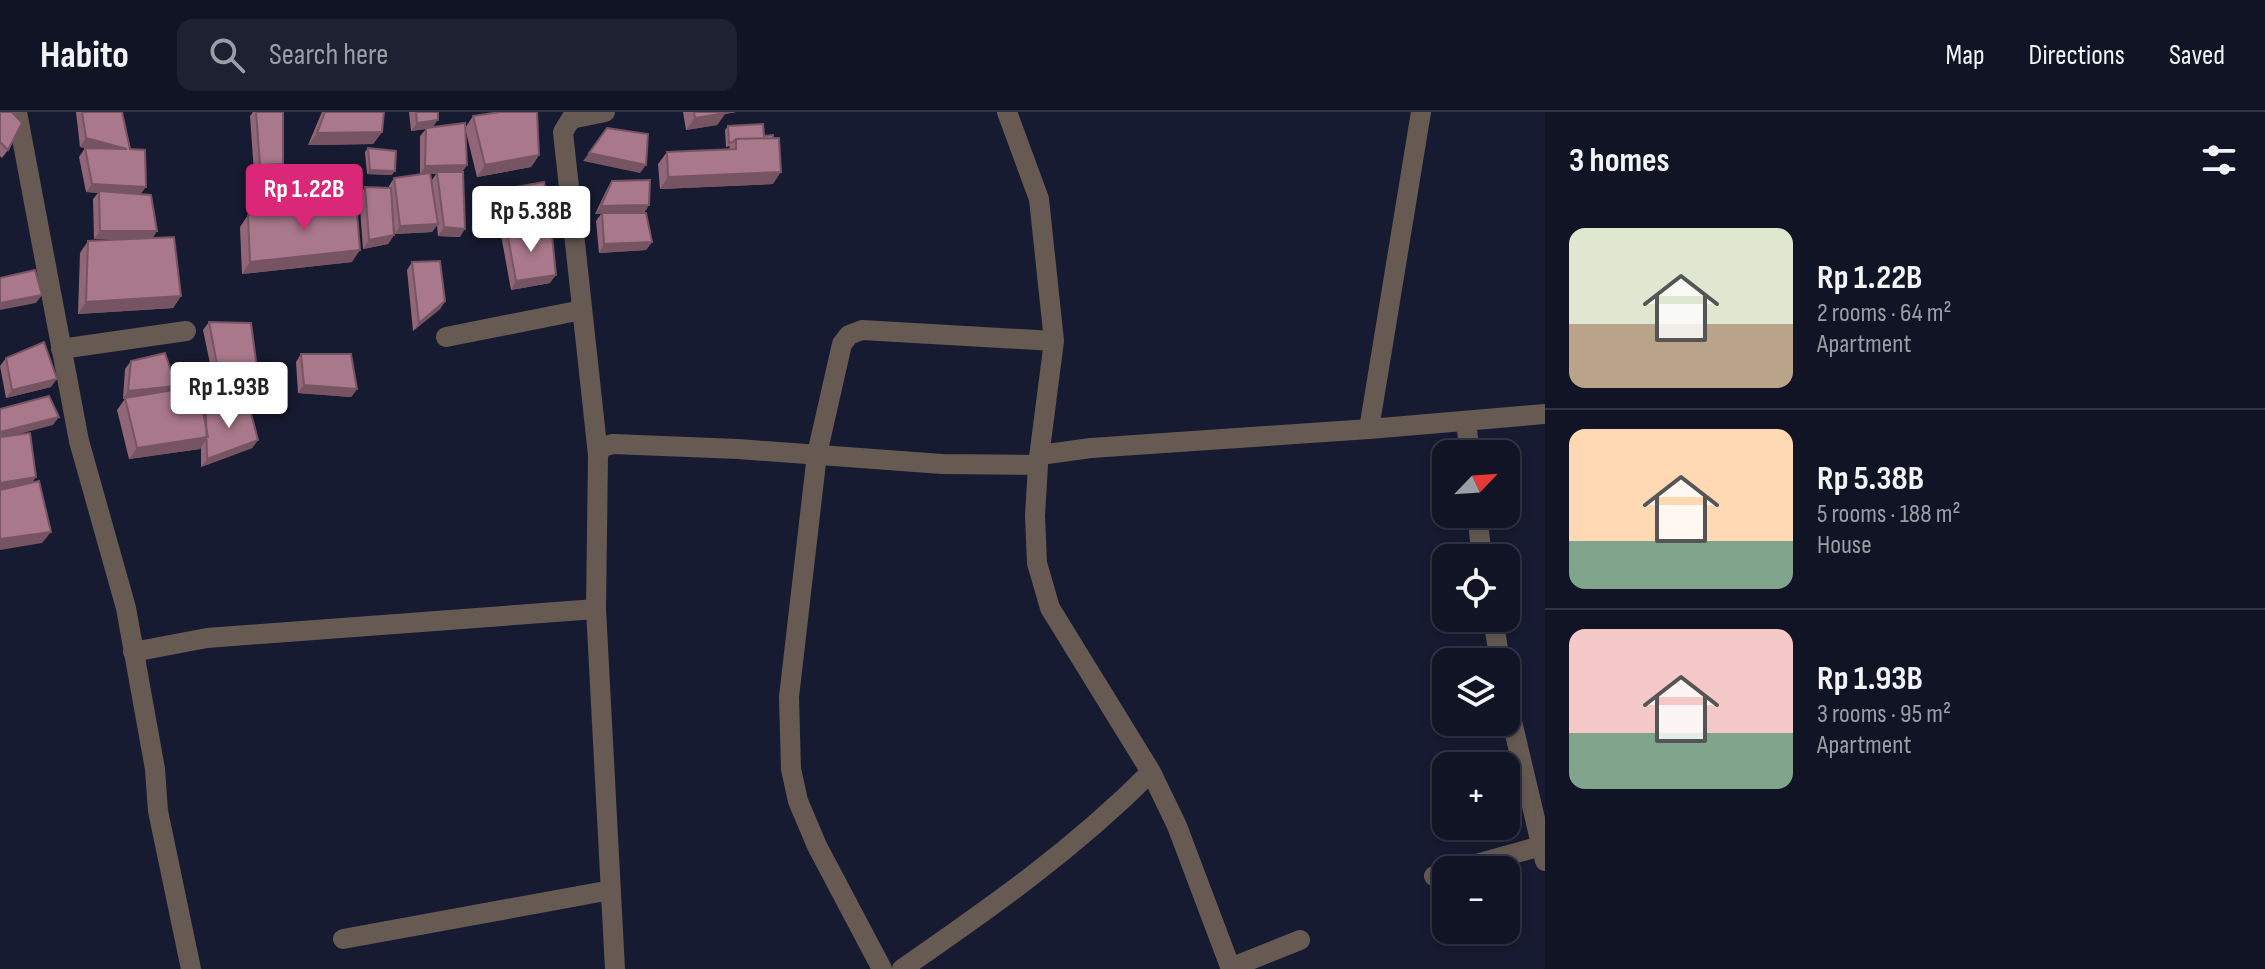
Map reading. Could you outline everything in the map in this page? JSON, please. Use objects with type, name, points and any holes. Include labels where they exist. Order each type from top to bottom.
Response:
[{"type":"street","points":[[17,112],[79,441],[126,608],[155,769],[158,811],[191,969]]},
{"type":"street","points":[[605,112],[571,119],[563,132],[598,455],[596,609],[615,969]]},
{"type":"street","points":[[1007,112],[1039,199],[1054,341],[1035,516],[1041,586],[1050,608],[1151,772],[1177,826],[1230,968],[1300,940]]},
{"type":"street","points":[[1369,429],[1421,112]]},
{"type":"street","points":[[446,337],[582,310]]},
{"type":"street","points":[[882,969],[825,863],[792,781],[789,697],[817,454],[842,344],[849,335],[862,330],[1054,341]]},
{"type":"street","points":[[61,349],[186,331]]},
{"type":"street","points":[[598,455],[602,447],[613,444],[942,464],[1039,460],[1091,448],[1545,414]]},
{"type":"street","points":[[1466,422],[1468,440]]},
{"type":"street","points":[[133,652],[207,638],[596,609]]},
{"type":"street","points":[[1515,736],[1543,853],[1520,857]]},
{"type":"street","points":[[902,969],[1032,879],[1101,823],[1151,772]]},
{"type":"street","points":[[343,939],[611,890]]},
{"type":"building","points":[[0,112],[12,112],[22,123],[8,150],[0,142]]},
{"type":"building","points":[[82,112],[122,112],[130,149],[145,150],[146,187],[92,184],[85,148],[127,149],[86,138]]},
{"type":"building","points":[[256,112],[283,112],[283,164],[260,165]]},
{"type":"building","points":[[325,112],[384,112],[382,132],[317,133]]},
{"type":"building","points":[[416,112],[438,112],[438,120],[417,123]]},
{"type":"building","points":[[537,112],[539,155],[485,165],[473,116]]},
{"type":"building","points":[[694,112],[725,112],[726,113],[695,118]]},
{"type":"building","points":[[465,123],[467,165],[425,166],[426,128]]},
{"type":"building","points":[[763,124],[764,136],[773,135],[773,138],[736,139],[729,143],[728,126]]},
{"type":"building","points":[[607,128],[648,134],[646,165],[589,153]]},
{"type":"building","points":[[779,138],[781,172],[668,177],[667,152],[736,149],[736,139]]},
{"type":"building","points":[[368,148],[396,151],[395,171],[370,170]]},
{"type":"building","points":[[437,172],[463,172],[465,229],[444,227]]},
{"type":"building","points":[[430,173],[438,224],[400,226],[394,178]]},
{"type":"building","points":[[650,180],[649,205],[601,206],[612,181]]},
{"type":"building","points":[[544,182],[551,211],[498,222],[495,191]]},
{"type":"building","points":[[365,187],[391,188],[394,235],[369,240]]},
{"type":"building","points":[[99,191],[151,195],[157,231],[100,231]]},
{"type":"building","points":[[356,201],[360,250],[250,262],[248,215]]},
{"type":"building","points":[[602,213],[646,213],[652,242],[604,244]]},
{"type":"building","points":[[506,227],[552,235],[556,275],[516,281]]},
{"type":"building","points":[[174,237],[181,296],[86,302],[88,241]]},
{"type":"building","points":[[440,261],[445,301],[419,323],[412,262]]},
{"type":"building","points":[[35,270],[42,295],[0,303],[0,278]]},
{"type":"building","points":[[209,322],[251,323],[257,369],[218,370]]},
{"type":"building","points":[[44,342],[57,379],[12,390],[6,358]]},
{"type":"building","points":[[165,353],[176,386],[128,391],[131,361]]},
{"type":"building","points":[[301,354],[351,354],[357,389],[304,385]]},
{"type":"building","points":[[198,386],[208,437],[137,448],[125,398]]},
{"type":"building","points":[[49,396],[59,417],[0,432],[0,409]]},
{"type":"building","points":[[248,402],[258,440],[207,459],[206,414]]},
{"type":"building","points":[[30,433],[36,477],[0,483],[0,437]]},
{"type":"building","points":[[39,481],[51,532],[0,539],[0,490]]}]
